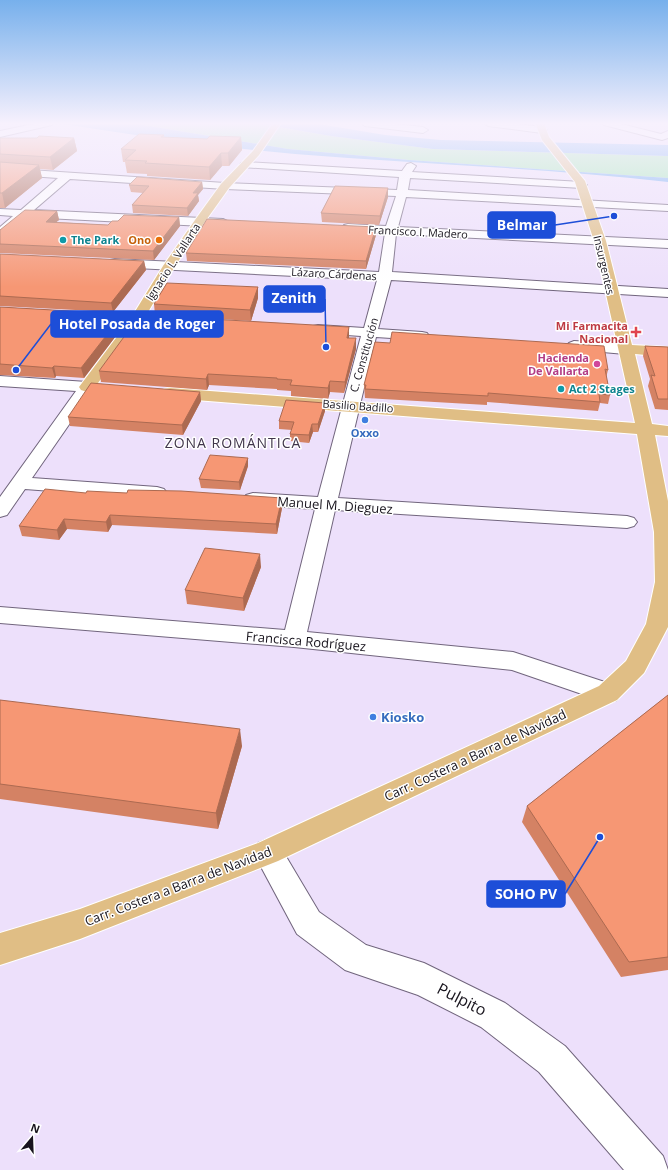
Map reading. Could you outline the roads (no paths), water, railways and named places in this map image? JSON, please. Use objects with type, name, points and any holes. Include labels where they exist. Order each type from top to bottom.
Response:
[{"type":"main road","name":"Ignacio L. Vallarta","points":[[95,388],[169,266],[225,186],[233,178]]},
{"type":"main road","points":[[577,178],[580,181]]},
{"type":"main road","name":"Insurgentes","points":[[580,181],[600,241],[625,349]]},
{"type":"main road","points":[[625,349],[668,352]]},
{"type":"main road","name":"Carr. Costera a Barra de Navidad","points":[[0,949],[80,924],[268,852],[608,693],[635,667],[658,624],[666,582],[666,532],[656,430],[625,349]]},
{"type":"main road","name":"Basilio Badillo","points":[[151,392],[656,430]]},
{"type":"street","points":[[0,233],[65,178]]},
{"type":"street","points":[[105,178],[225,186],[402,193],[668,208]]},
{"type":"street","name":"C. Constitución","points":[[294,639],[350,406],[386,276],[391,230],[406,178]]},
{"type":"street","points":[[527,178],[580,181]]},
{"type":"street","points":[[0,212],[231,223]]},
{"type":"street","name":"Francisco I. Madero","points":[[335,228],[668,244]]},
{"type":"street","name":"Lázaro Cárdenas","points":[[100,263],[386,276],[668,292]]},
{"type":"street","points":[[76,315],[176,321]]},
{"type":"street","points":[[301,328],[434,336]]},
{"type":"street","points":[[561,345],[625,349]]},
{"type":"street","points":[[0,381],[95,388]]},
{"type":"street","name":"Ignacio L. Vallarta","points":[[0,511],[19,483],[95,388]]},
{"type":"street","points":[[19,483],[177,494]]},
{"type":"street","name":"Manuel M. Dieguez","points":[[232,498],[627,522]]},
{"type":"street","name":"Francisca Rodríguez","points":[[0,615],[294,639],[513,661],[608,693]]},
{"type":"street","name":"Pulpito","points":[[268,852],[308,923],[357,959],[424,980],[493,1015],[552,1059],[648,1170]]},
{"type":"water","points":[[627,178],[668,178],[668,182]]},
{"type":"place","name":"Belmar","points":[[614,216]]},
{"type":"place","name":"The Park","points":[[63,240]]},
{"type":"place","name":"Ono","points":[[159,240]]},
{"type":"place","name":"Mi Farmacita Nacional","points":[[636,332]]},
{"type":"place","name":"Zenith","points":[[326,347]]},
{"type":"place","name":"Hacienda De Vallarta","points":[[597,364]]},
{"type":"place","name":"Hotel Posada de Roger","points":[[16,370]]},
{"type":"place","name":"Act 2 Stages","points":[[561,389]]},
{"type":"place","name":"Oxxo","points":[[365,420]]},
{"type":"place","name":"Kiosko","points":[[373,717]]},
{"type":"place","name":"SOHO PV","points":[[600,837]]},
{"type":"district","name":"ZONA ROMÁNTICA","points":[[233,443]]}]
